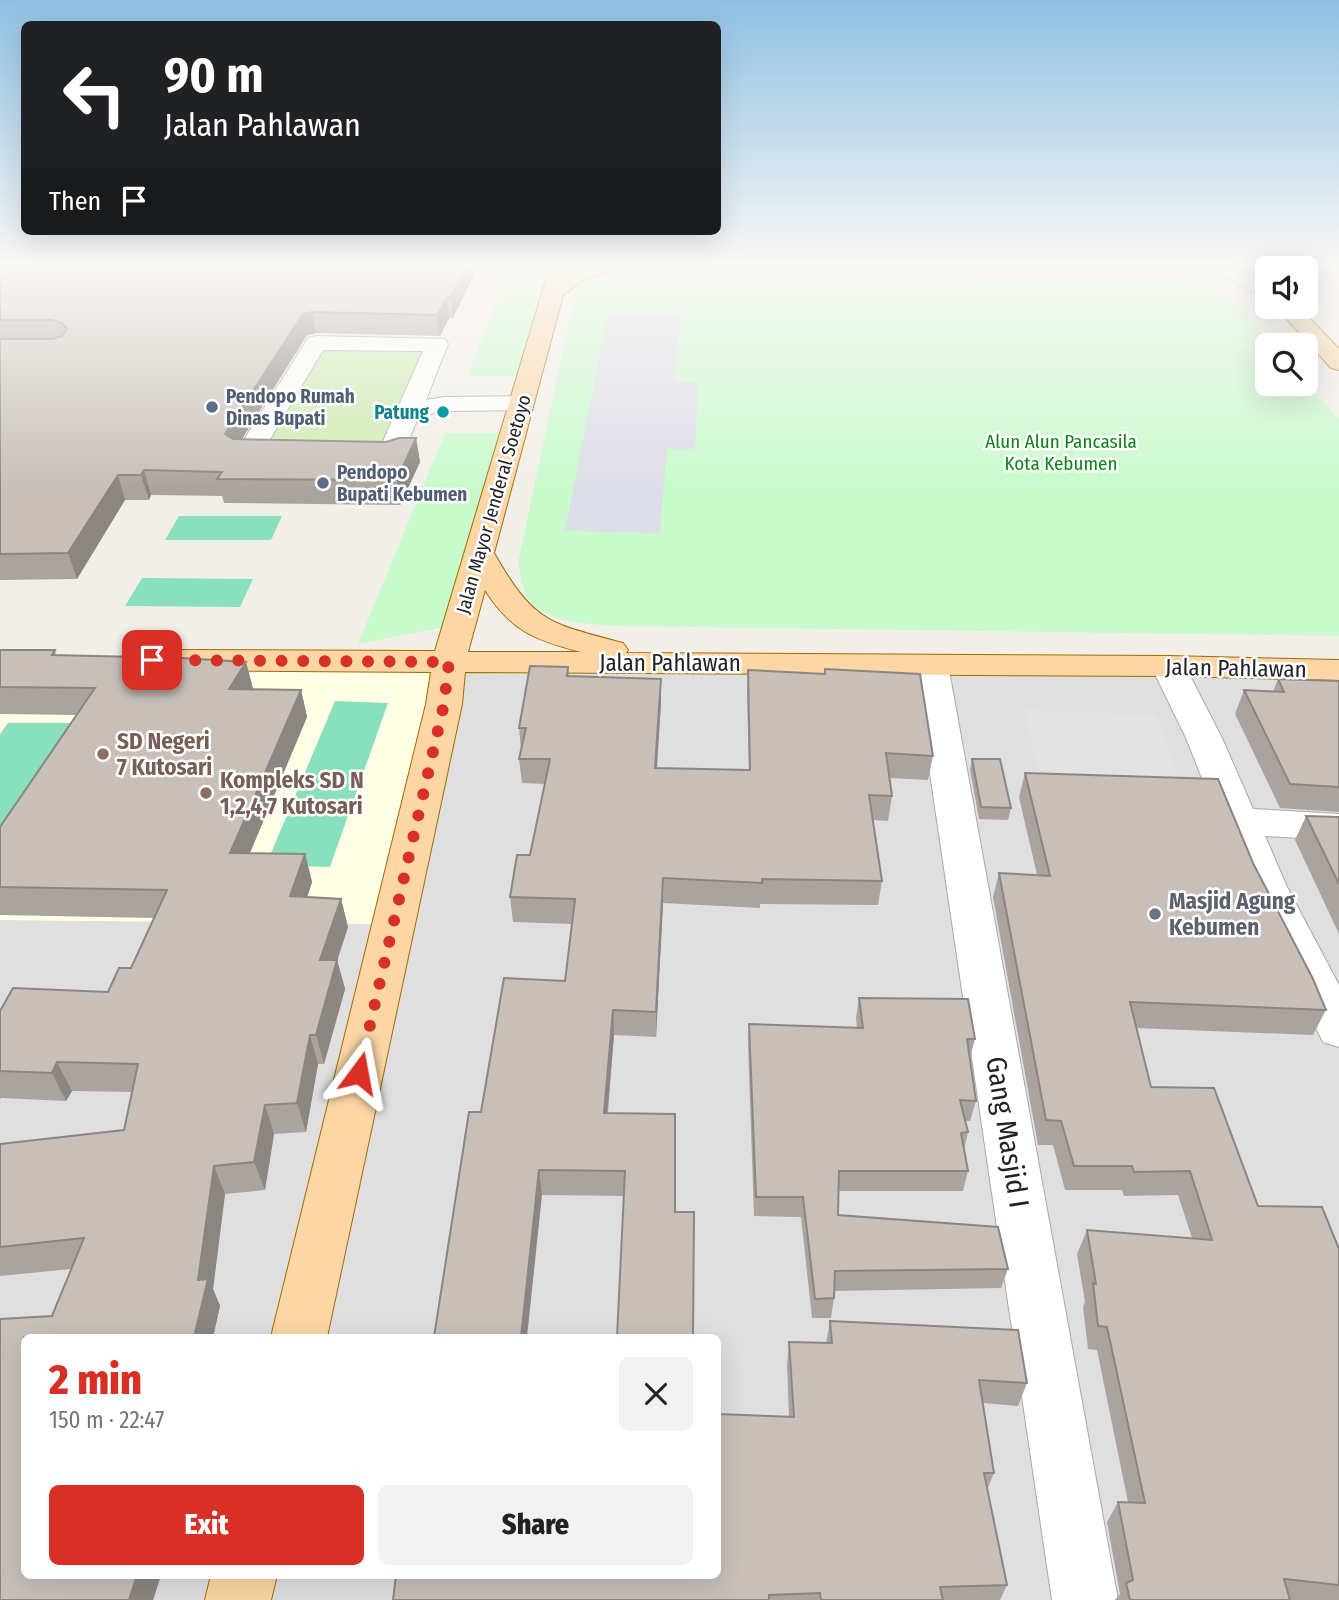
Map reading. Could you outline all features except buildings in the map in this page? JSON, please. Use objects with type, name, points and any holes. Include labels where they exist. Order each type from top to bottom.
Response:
[{"type":"main road","name":"Jalan Mayor Jenderal Soetoyo","points":[[300,1334],[460,624],[539,341]]},
{"type":"main road","points":[[1318,341],[1339,363]]},
{"type":"main road","points":[[479,553],[502,592],[527,621],[568,638],[657,663]]},
{"type":"main road","points":[[363,661],[460,624]]},
{"type":"main road","points":[[127,660],[363,661],[447,683]]},
{"type":"main road","name":"Jalan Pahlawan","points":[[447,683],[526,662],[1168,666],[1339,670]]},
{"type":"main road","points":[[238,1600],[243,1579]]},
{"type":"street","points":[[316,343],[437,344],[412,410],[390,456],[248,454],[316,343]]},
{"type":"street","points":[[412,410],[426,418],[441,419],[519,412]]},
{"type":"street","name":"Gang Masjid I","points":[[931,665],[1085,1600]]},
{"type":"street","points":[[1168,666],[1204,738],[1266,887],[1339,1029]]},
{"type":"street","points":[[1239,821],[1339,827]]},
{"type":"shaded area","points":[[602,341],[678,341],[675,381],[698,382],[695,449],[667,449],[660,533],[565,531]]},
{"type":"shaded area","points":[[0,657],[449,661],[1339,679],[1339,1600],[0,1600]]},
{"type":"shaded area","name":"Kompleks SD N 1,2,4,7 Kutosari","points":[[0,662],[445,666],[380,924],[0,920]]},
{"type":"shaded area","points":[[1024,710],[1156,715],[1188,801],[1045,796]]},
{"type":"green space","points":[[481,341],[535,341],[528,376],[468,376]]},
{"type":"green space","name":"Alun Alun Pancasila Kota Kebumen","points":[[565,341],[1255,341],[1255,396],[1318,395],[1339,419],[1339,636],[615,626],[550,616],[530,601],[523,587],[518,563]]},
{"type":"green space","points":[[316,343],[437,344],[390,456],[248,454]]},
{"type":"green space","points":[[445,433],[513,433],[460,624],[358,644]]},
{"type":"green space","points":[[179,516],[282,516],[271,540],[165,540]]},
{"type":"green space","points":[[142,578],[253,579],[240,607],[125,606]]},
{"type":"green space","points":[[335,701],[388,703],[330,867],[266,865]]},
{"type":"green space","points":[[8,723],[84,723],[0,847],[0,734]]},
{"type":"place","name":"Pendopo Rumah Dinas Bupati","points":[[212,407]]},
{"type":"place","name":"Patung","points":[[443,412]]},
{"type":"place","name":"Pendopo Bupati Kebumen","points":[[323,483]]},
{"type":"place","name":"SD Negeri 7 Kutosari","points":[[103,754]]},
{"type":"place","name":"Kompleks SD N 1,2,4,7 Kutosari","points":[[206,793]]},
{"type":"place","name":"Masjid Agung Kebumen","points":[[1155,914]]},
{"type":"route","points":[[152,660],[449,662],[444,704],[359,1073]]}]
